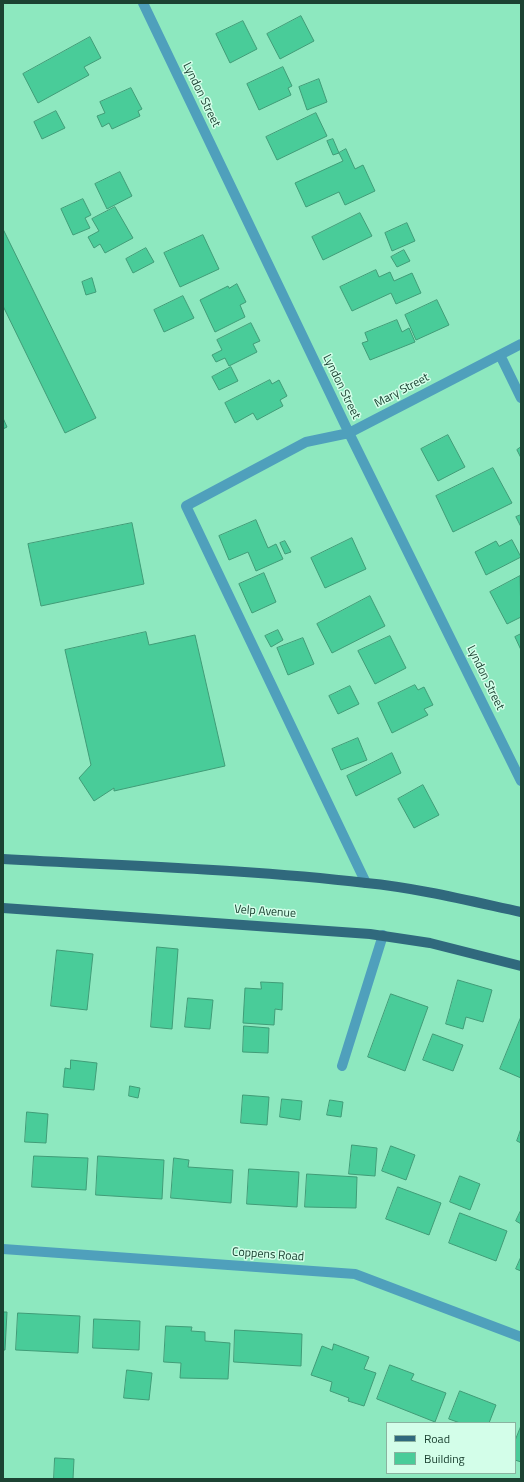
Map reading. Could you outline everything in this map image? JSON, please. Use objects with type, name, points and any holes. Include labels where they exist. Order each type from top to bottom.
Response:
[{"type":"main road","points":[[3,859],[240,872],[366,883],[412,889],[521,912]]},
{"type":"main road","name":"Velp Avenue","points":[[3,908],[383,935],[437,945],[521,966]]},
{"type":"street","name":"Lyndon Street","points":[[143,3],[349,433],[521,780]]},
{"type":"street","name":"Mary Street","points":[[366,883],[186,506],[306,442],[349,433],[521,344]]},
{"type":"street","points":[[500,355],[521,398]]},
{"type":"street","points":[[342,1066],[383,935]]},
{"type":"street","name":"Coppens Road","points":[[3,1249],[355,1274],[521,1337]]},
{"type":"building","points":[[301,16],[314,41],[280,59],[267,34]]},
{"type":"building","points":[[243,21],[257,49],[230,63],[216,34]]},
{"type":"building","points":[[90,37],[101,58],[84,67],[89,75],[38,103],[23,74]]},
{"type":"building","points":[[283,67],[292,86],[288,88],[291,95],[259,110],[247,84]]},
{"type":"building","points":[[319,79],[327,102],[307,110],[299,87]]},
{"type":"building","points":[[131,88],[142,109],[138,111],[140,116],[112,129],[109,123],[102,127],[97,116],[105,113],[100,102]]},
{"type":"building","points":[[56,111],[65,128],[42,139],[34,122]]},
{"type":"building","points":[[316,113],[327,136],[277,160],[266,137]]},
{"type":"building","points":[[333,139],[339,153],[333,155],[327,141]]},
{"type":"building","points":[[346,149],[355,169],[363,165],[375,191],[345,205],[339,192],[306,207],[295,183],[343,161],[339,153]]},
{"type":"building","points":[[120,172],[132,196],[107,209],[95,184]]},
{"type":"building","points":[[83,199],[91,215],[85,218],[90,228],[73,235],[61,209]]},
{"type":"building","points":[[115,207],[133,238],[105,253],[100,244],[94,248],[88,237],[99,231],[92,219]]},
{"type":"building","points":[[360,213],[372,236],[323,260],[312,237]]},
{"type":"building","points":[[407,223],[415,241],[392,251],[385,233]]},
{"type":"building","points":[[3,229],[96,418],[65,433],[3,306]]},
{"type":"building","points":[[203,235],[219,269],[180,287],[164,253]]},
{"type":"building","points":[[146,248],[154,262],[133,273],[126,259]]},
{"type":"building","points":[[404,250],[410,261],[397,267],[391,257]]},
{"type":"building","points":[[376,270],[379,277],[390,272],[394,281],[412,273],[421,293],[396,304],[391,293],[352,311],[340,287]]},
{"type":"building","points":[[92,278],[96,292],[86,295],[82,282]]},
{"type":"building","points":[[237,284],[246,302],[240,305],[245,317],[215,332],[200,300],[228,286],[229,288]]},
{"type":"building","points":[[183,296],[194,318],[164,332],[154,310]]},
{"type":"building","points":[[437,300],[449,325],[416,340],[405,315]]},
{"type":"building","points":[[397,320],[402,332],[409,328],[415,342],[370,360],[362,343],[368,341],[365,333]]},
{"type":"building","points":[[251,323],[260,341],[253,344],[257,352],[229,366],[225,358],[216,362],[212,355],[222,350],[217,340]]},
{"type":"building","points":[[231,367],[238,381],[219,390],[212,377]]},
{"type":"building","points":[[270,380],[272,384],[279,380],[287,396],[280,400],[283,406],[257,420],[253,413],[235,423],[225,403]]},
{"type":"building","points":[[3,418],[7,427],[3,429]]},
{"type":"building","points":[[448,435],[465,467],[438,481],[421,449]]},
{"type":"building","points":[[521,447],[521,458],[517,450]]},
{"type":"building","points":[[493,468],[512,503],[453,532],[436,496]]},
{"type":"building","points":[[521,515],[521,527],[516,517]]},
{"type":"building","points":[[256,520],[268,548],[276,544],[283,559],[256,571],[248,552],[229,560],[219,536]]},
{"type":"building","points":[[132,523],[144,584],[41,606],[28,544]]},
{"type":"building","points":[[352,538],[366,569],[325,588],[311,558]]},
{"type":"building","points":[[512,540],[521,557],[486,575],[475,552],[496,541],[499,546]]},
{"type":"building","points":[[285,541],[291,552],[285,554],[280,543]]},
{"type":"building","points":[[264,573],[276,602],[252,613],[239,584]]},
{"type":"building","points":[[520,576],[521,617],[507,624],[490,592]]},
{"type":"building","points":[[370,596],[385,626],[332,653],[317,624]]},
{"type":"building","points":[[278,630],[283,640],[271,647],[265,636]]},
{"type":"building","points":[[146,632],[149,645],[195,635],[225,766],[114,791],[114,788],[94,801],[79,778],[91,765],[65,650]]},
{"type":"building","points":[[521,634],[521,650],[515,637]]},
{"type":"building","points":[[390,636],[406,668],[375,684],[358,651]]},
{"type":"building","points":[[303,638],[314,664],[288,675],[277,648]]},
{"type":"building","points":[[415,685],[418,690],[424,687],[433,705],[424,709],[428,715],[392,733],[378,703]]},
{"type":"building","points":[[350,686],[359,704],[338,714],[329,696]]},
{"type":"building","points":[[358,738],[367,760],[341,770],[332,749]]},
{"type":"building","points":[[392,753],[401,773],[356,796],[347,776]]},
{"type":"building","points":[[423,785],[439,815],[414,828],[398,799]]},
{"type":"building","points":[[157,947],[178,949],[172,1029],[151,1027]]},
{"type":"building","points":[[57,950],[93,954],[87,1010],[51,1006]]},
{"type":"building","points":[[458,980],[492,990],[483,1022],[466,1017],[463,1029],[446,1024]]},
{"type":"building","points":[[261,982],[283,983],[282,1010],[275,1009],[274,1025],[243,1023],[245,988],[261,989]]},
{"type":"building","points":[[391,994],[428,1007],[405,1071],[368,1057]]},
{"type":"building","points":[[188,998],[213,1000],[210,1029],[185,1027]]},
{"type":"building","points":[[521,1017],[521,1078],[500,1069]]},
{"type":"building","points":[[244,1026],[269,1028],[268,1053],[243,1052]]},
{"type":"building","points":[[433,1034],[463,1045],[453,1071],[423,1060]]},
{"type":"building","points":[[71,1060],[97,1063],[94,1090],[63,1087],[65,1068],[70,1069]]},
{"type":"building","points":[[130,1086],[140,1088],[138,1098],[129,1096]]},
{"type":"building","points":[[243,1095],[269,1097],[267,1125],[241,1123]]},
{"type":"building","points":[[282,1099],[302,1101],[300,1120],[280,1117]]},
{"type":"building","points":[[330,1100],[343,1102],[341,1117],[327,1115]]},
{"type":"building","points":[[27,1112],[48,1114],[46,1143],[25,1142]]},
{"type":"building","points":[[521,1129],[521,1143],[517,1141]]},
{"type":"building","points":[[352,1145],[377,1148],[375,1176],[349,1174]]},
{"type":"building","points":[[391,1146],[415,1155],[406,1180],[382,1171]]},
{"type":"building","points":[[34,1156],[88,1158],[86,1190],[32,1187]]},
{"type":"building","points":[[98,1156],[164,1160],[162,1199],[96,1195]]},
{"type":"building","points":[[174,1158],[189,1160],[188,1167],[233,1170],[231,1203],[171,1198]]},
{"type":"building","points":[[249,1169],[299,1172],[297,1207],[247,1204]]},
{"type":"building","points":[[307,1174],[357,1177],[356,1208],[305,1207]]},
{"type":"building","points":[[460,1176],[480,1184],[470,1210],[450,1202]]},
{"type":"building","points":[[398,1187],[441,1203],[429,1235],[386,1219]]},
{"type":"building","points":[[521,1210],[521,1224],[516,1221]]},
{"type":"building","points":[[460,1213],[507,1231],[496,1261],[449,1243]]},
{"type":"building","points":[[521,1257],[521,1271],[516,1269]]},
{"type":"building","points":[[3,1312],[7,1312],[5,1350],[3,1350]]},
{"type":"building","points":[[18,1313],[80,1316],[78,1353],[16,1350]]},
{"type":"building","points":[[94,1319],[140,1321],[139,1350],[93,1348]]},
{"type":"building","points":[[166,1326],[192,1327],[191,1331],[205,1332],[205,1341],[230,1343],[228,1379],[180,1378],[181,1363],[164,1362]]},
{"type":"building","points":[[235,1330],[302,1334],[301,1366],[234,1362]]},
{"type":"building","points":[[334,1344],[369,1357],[364,1369],[376,1373],[364,1406],[348,1401],[349,1398],[330,1391],[332,1382],[311,1375],[322,1346],[332,1350]]},
{"type":"building","points":[[390,1365],[414,1374],[411,1380],[446,1393],[435,1422],[377,1399]]},
{"type":"building","points":[[127,1370],[152,1373],[149,1400],[124,1398]]},
{"type":"building","points":[[460,1391],[496,1405],[489,1422],[457,1422],[449,1419]]},
{"type":"building","points":[[521,1426],[521,1462],[516,1460],[516,1438]]},
{"type":"building","points":[[55,1458],[74,1459],[73,1479],[54,1479]]}]
